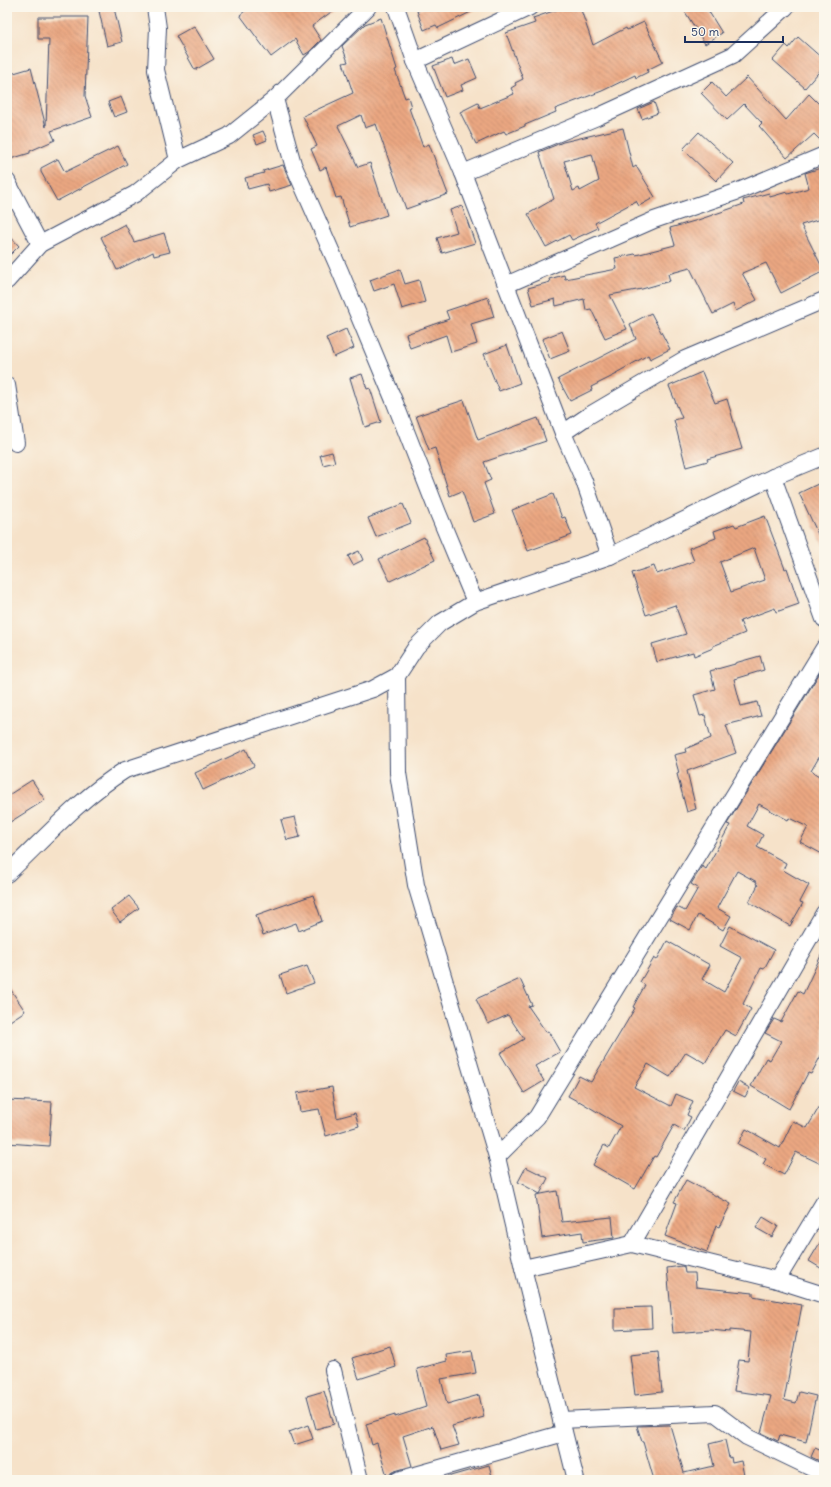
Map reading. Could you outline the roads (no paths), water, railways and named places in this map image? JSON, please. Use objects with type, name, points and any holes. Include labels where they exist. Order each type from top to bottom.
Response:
[{"type":"street","points":[[155,7],[158,28],[156,70],[178,160]]},
{"type":"street","points":[[7,280],[40,244],[135,194],[178,160],[229,136],[276,99],[368,7]]},
{"type":"street","points":[[396,7],[415,61],[463,173],[563,432],[584,481],[610,556]]},
{"type":"street","points":[[415,61],[530,7]]},
{"type":"street","points":[[463,173],[597,117],[733,55],[786,7]]},
{"type":"street","points":[[276,99],[293,164],[340,271],[395,403],[475,602]]},
{"type":"street","points":[[506,285],[654,220],[736,192],[824,155]]},
{"type":"street","points":[[7,181],[40,244]]},
{"type":"street","points":[[563,432],[685,359],[824,300]]},
{"type":"street","points":[[7,385],[16,443]]},
{"type":"street","points":[[7,874],[75,808],[104,783],[125,770],[373,689],[397,676],[416,647],[440,623],[475,602],[610,556],[773,477],[824,456]]},
{"type":"street","points":[[773,477],[824,619]]},
{"type":"street","points":[[497,1157],[537,1117],[824,648]]},
{"type":"street","points":[[397,676],[398,773],[416,884],[497,1157],[576,1480]]},
{"type":"street","points":[[632,1244],[824,913]]},
{"type":"street","points":[[777,1280],[824,1202]]},
{"type":"street","points":[[523,1268],[632,1244],[777,1280],[824,1295]]},
{"type":"street","points":[[333,1370],[360,1480]]},
{"type":"street","points":[[398,1480],[563,1426],[715,1413],[747,1437],[824,1474]]}]
